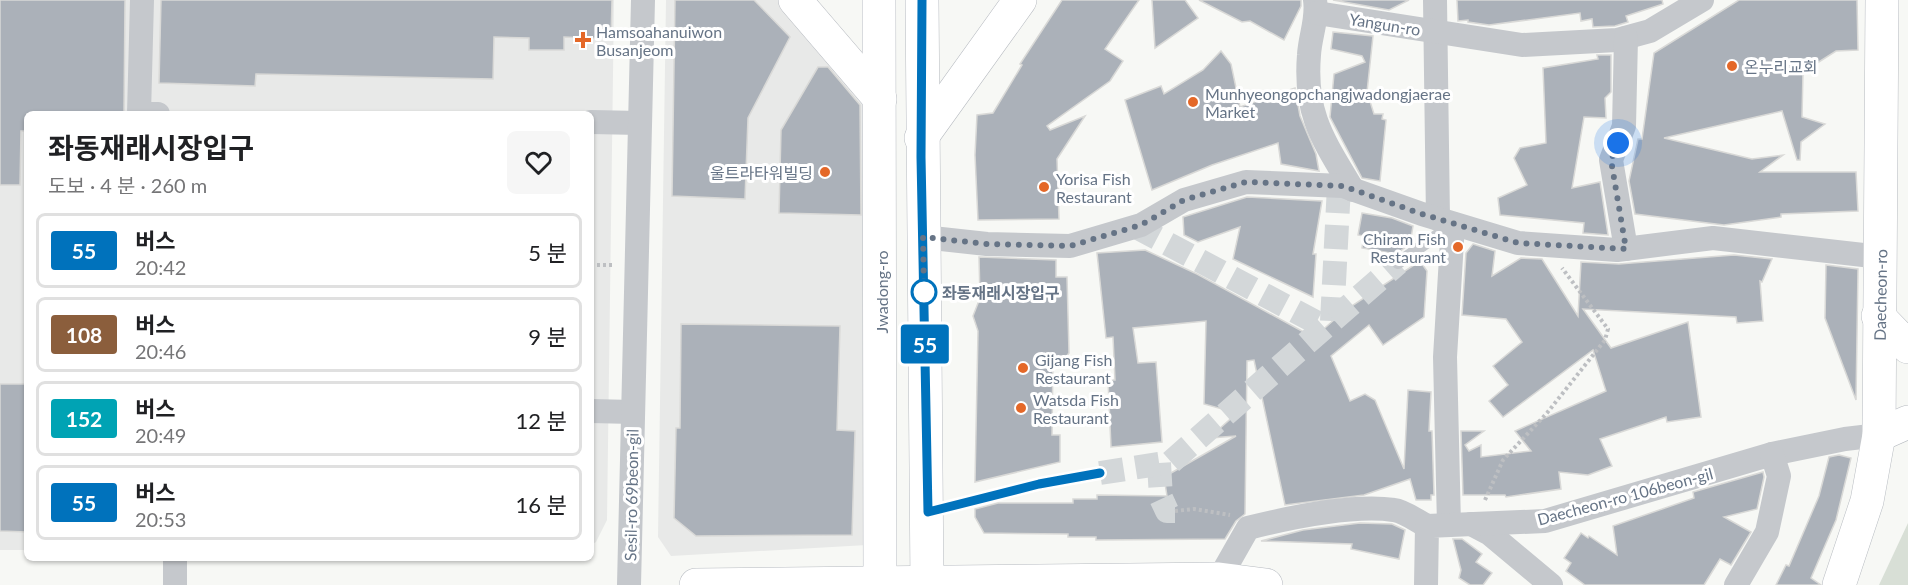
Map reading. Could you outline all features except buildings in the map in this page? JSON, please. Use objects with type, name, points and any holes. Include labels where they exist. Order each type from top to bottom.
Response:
[{"type":"main road","points":[[795,0],[879,99]]},
{"type":"main road","name":"Jwadong-ro","points":[[879,0],[880,585]]},
{"type":"main road","points":[[922,0],[921,138],[928,512],[927,584]]},
{"type":"main road","points":[[921,138],[1020,0]]},
{"type":"main road","name":"Daecheon-ro","points":[[1839,585],[1867,501],[1879,435],[1878,316],[1881,256],[1882,0]]},
{"type":"main road","points":[[1878,316],[1908,347]]},
{"type":"main road","points":[[1879,435],[1908,422]]},
{"type":"main road","points":[[696,585],[880,585],[1219,579],[1266,585]]},
{"type":"street","points":[[140,111],[142,0]]},
{"type":"street","points":[[633,412],[643,0]]},
{"type":"street","points":[[1426,585],[1456,524],[1445,357],[1446,221],[1433,31],[1435,0]]},
{"type":"street","points":[[1433,31],[1522,45],[1626,38],[1650,31],[1702,0]]},
{"type":"street","points":[[1316,6],[1309,54],[1311,104],[1316,128],[1353,190]]},
{"type":"street","name":"Yangun-ro","points":[[1316,6],[1433,31]]},
{"type":"street","points":[[1626,38],[1624,126],[1611,160],[1626,249]]},
{"type":"street","points":[[594,122],[640,123]]},
{"type":"street","points":[[923,237],[987,244],[1070,246],[1141,225],[1184,200],[1246,182],[1343,186],[1518,243],[1626,249],[1713,238],[1881,256]]},
{"type":"street","name":"Sesil-ro 69beon-gil","points":[[594,411],[633,412],[629,585]]},
{"type":"street","name":"Daecheon-ro 106beon-gil","points":[[1456,524],[1545,521],[1772,454],[1845,439],[1879,435]]},
{"type":"street","points":[[1736,585],[1767,532],[1779,476],[1772,454]]},
{"type":"street","points":[[1219,579],[1248,528],[1290,517],[1346,511],[1395,510],[1490,534],[1551,585]]},
{"type":"street","points":[[175,561],[175,585]]},
{"type":"lane","points":[[1398,263],[1446,221]]},
{"type":"lane","points":[[928,512],[1039,484],[1100,473]]},
{"type":"path","points":[[1456,524],[1485,497],[1503,460],[1546,413],[1605,340],[1608,329],[1564,273],[1552,246]]},
{"type":"path","points":[[1175,511],[1194,509],[1227,513],[1248,528]]},
{"type":"shaded area","points":[[0,0],[614,0],[607,520],[596,542],[594,543],[594,111],[24,111],[24,550],[0,550]]},
{"type":"shaded area","points":[[666,0],[781,0],[873,103],[867,545],[671,556],[658,537]]},
{"type":"shaded area","points":[[1908,523],[1908,585],[1879,585]]},
{"type":"tunnel","points":[[1332,321],[1339,186]]},
{"type":"tunnel","points":[[1136,227],[1325,327]]},
{"type":"tunnel","points":[[1100,473],[1171,462],[1398,263]]},
{"type":"tunnel","points":[[1159,463],[1161,498],[1167,511],[1175,511]]},
{"type":"bus line","name":"55","points":[[922,0],[921,157],[928,512],[1039,484],[1100,473]]},
{"type":"place","name":"Hamsoahanuiwon Busanjeom","points":[[583,40]]},
{"type":"place","name":"온누리교회","points":[[1732,66]]},
{"type":"place","name":"Munhyeongopchangjwadongjaerae Market","points":[[1193,102]]},
{"type":"place","name":"울트라타워빌딩","points":[[825,172]]},
{"type":"place","name":"Yorisa Fish Restaurant","points":[[1044,187]]},
{"type":"place","name":"Chiram Fish Restaurant","points":[[1458,247]]},
{"type":"place","name":"좌동재래시장입구","points":[[924,292]]},
{"type":"place","name":"Gijang Fish Restaurant","points":[[1023,368]]},
{"type":"place","name":"Watsda Fish Restaurant","points":[[1021,408]]},
{"type":"route","points":[[924,292],[923,237],[987,244],[1070,246],[1141,225],[1184,200],[1246,182],[1343,186],[1422,214],[1518,243],[1626,249],[1611,160],[1618,143]]}]
